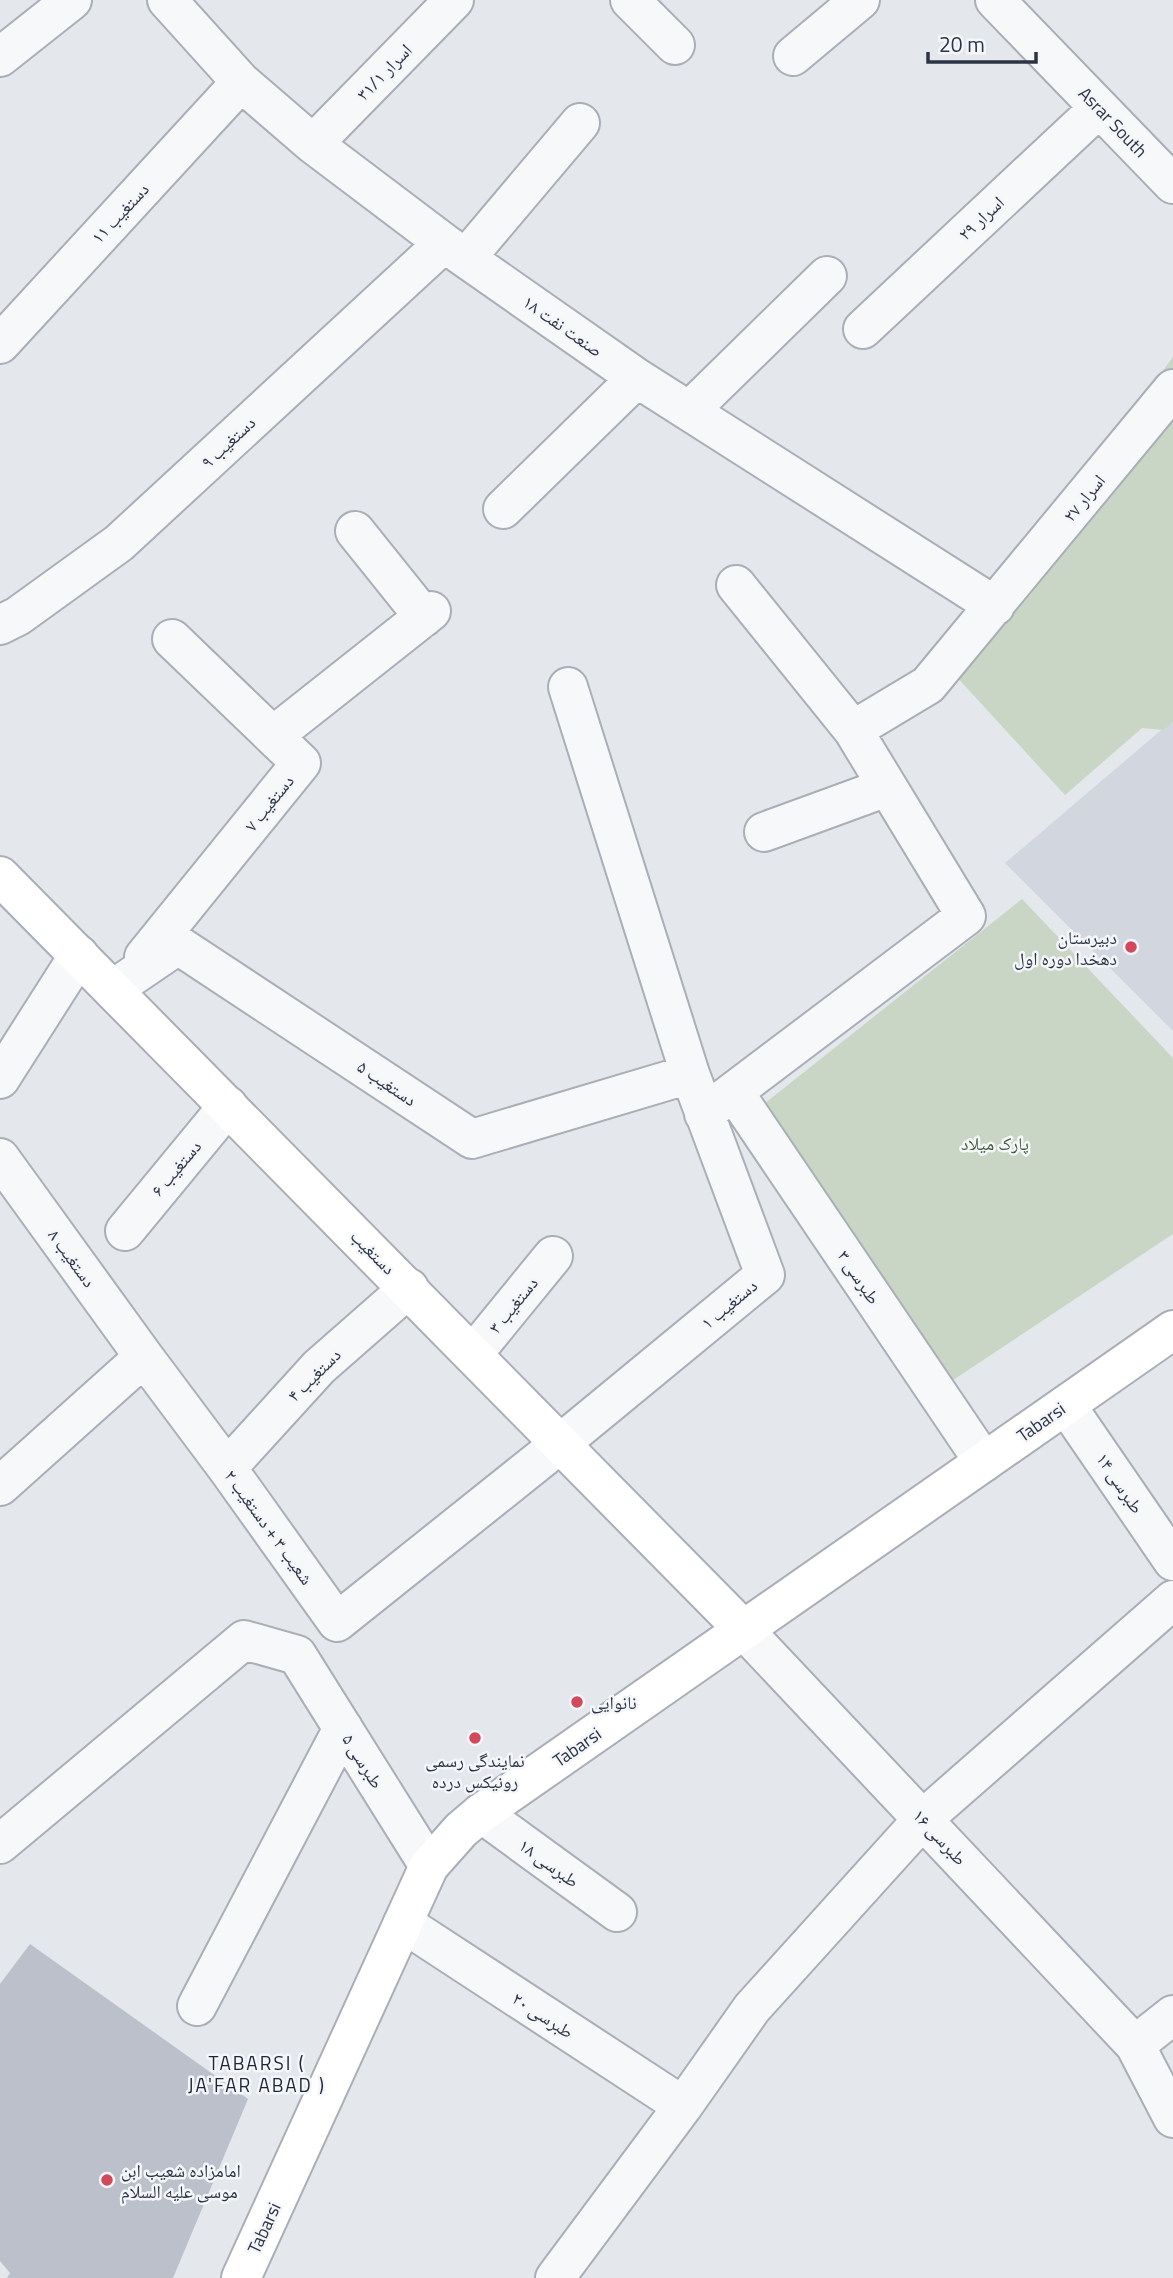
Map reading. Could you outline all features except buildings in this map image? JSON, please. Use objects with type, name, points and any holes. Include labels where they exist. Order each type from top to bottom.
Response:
[{"type":"main road","name":"دستغیب","points":[[0,876],[79,955],[120,986],[228,1106],[744,1630]]},
{"type":"main road","name":"Tabarsi","points":[[241,2278],[429,1867],[461,1830],[481,1813],[1173,1330]]},
{"type":"street","points":[[0,57],[72,0]]},
{"type":"street","name":"صنعت نفت ۱۸","points":[[167,0],[241,82],[313,144],[455,250],[688,411],[995,606]]},
{"type":"street","name":"اسرار ۳۱/۱","points":[[313,144],[454,0]]},
{"type":"street","points":[[630,0],[675,45]]},
{"type":"street","points":[[793,56],[860,0]]},
{"type":"street","name":"Asrar South","points":[[995,0],[1099,108],[1170,175]]},
{"type":"street","name":"دستغیب ۱۱","points":[[0,344],[241,82]]},
{"type":"street","name":"اسرار ۲۹","points":[[863,329],[1099,108]]},
{"type":"street","name":"دستغیب ۹","points":[[0,625],[18,616],[119,542],[455,250],[580,123]]},
{"type":"street","points":[[688,411],[827,276]]},
{"type":"street","points":[[503,509],[638,378]]},
{"type":"street","name":"اسرار ۲۷","points":[[853,730],[928,685],[1173,389]]},
{"type":"street","points":[[272,736],[428,614],[355,531]]},
{"type":"street","points":[[704,1114],[966,916],[853,730],[736,585]]},
{"type":"street","name":"دستغیب ۷","points":[[120,986],[301,763],[172,639]]},
{"type":"street","name":"دستغیب ۱","points":[[561,1443],[765,1275],[690,1073],[568,687]]},
{"type":"street","points":[[764,832],[887,787]]},
{"type":"street","name":"دستغیب ۵","points":[[120,986],[178,944],[472,1139],[690,1073]]},
{"type":"street","points":[[0,1079],[79,955]]},
{"type":"street","name":"طبرسی ۳","points":[[734,1092],[984,1462]]},
{"type":"street","name":"دستغیب ۶","points":[[125,1231],[228,1106]]},
{"type":"street","name":"دستغیب ۸","points":[[0,1158],[144,1357]]},
{"type":"street","name":"دستغیب ۳","points":[[473,1354],[554,1256]]},
{"type":"street","name":"دستغیب ۴","points":[[227,1468],[319,1367],[409,1288]]},
{"type":"street","points":[[0,1486],[144,1357]]},
{"type":"street","name":"شعیب ۳ + دستغیب ۲","points":[[144,1357],[337,1622]]},
{"type":"street","name":"طبرسی ۱۴","points":[[1066,1405],[1173,1561]]},
{"type":"street","points":[[0,1844],[244,1640],[297,1655],[561,1443]]},
{"type":"street","points":[[555,2278],[752,2008],[923,1819],[1173,1600]]},
{"type":"street","name":"طبرسی ۱۶","points":[[744,1630],[1135,2045],[1173,2118]]},
{"type":"street","name":"طبرسی ۵","points":[[297,1655],[429,1867]]},
{"type":"street","points":[[197,2006],[343,1728]]},
{"type":"street","name":"طبرسی ۱۸","points":[[481,1813],[617,1912]]},
{"type":"street","name":"طبرسی ۲۰","points":[[403,1923],[683,2106]]},
{"type":"street","points":[[1135,2045],[1173,2015]]},
{"type":"shaded area","name":"دبیرستان دهخدا دوره اول","points":[[1173,720],[1173,1031],[1005,863]]},
{"type":"green space","points":[[1173,357],[1173,722],[1164,730],[1142,728],[1065,795],[944,663]]},
{"type":"green space","name":"پارک میلاد","points":[[1022,899],[1173,1058],[1173,1234],[926,1398],[740,1123]]},
{"type":"place","name":"دبیرستان دهخدا دوره اول","points":[[1131,947]]},
{"type":"place","name":"نانوایی","points":[[577,1702]]},
{"type":"place","name":"نمایندگی رسمی رونیکس درده","points":[[475,1738]]},
{"type":"place","name":"امامزاده شعیب ابن موسی علیه السلام","points":[[107,2180]]},
{"type":"district","name":"TABARSI ( JA'FAR ABAD )","points":[[257,2073]]}]
